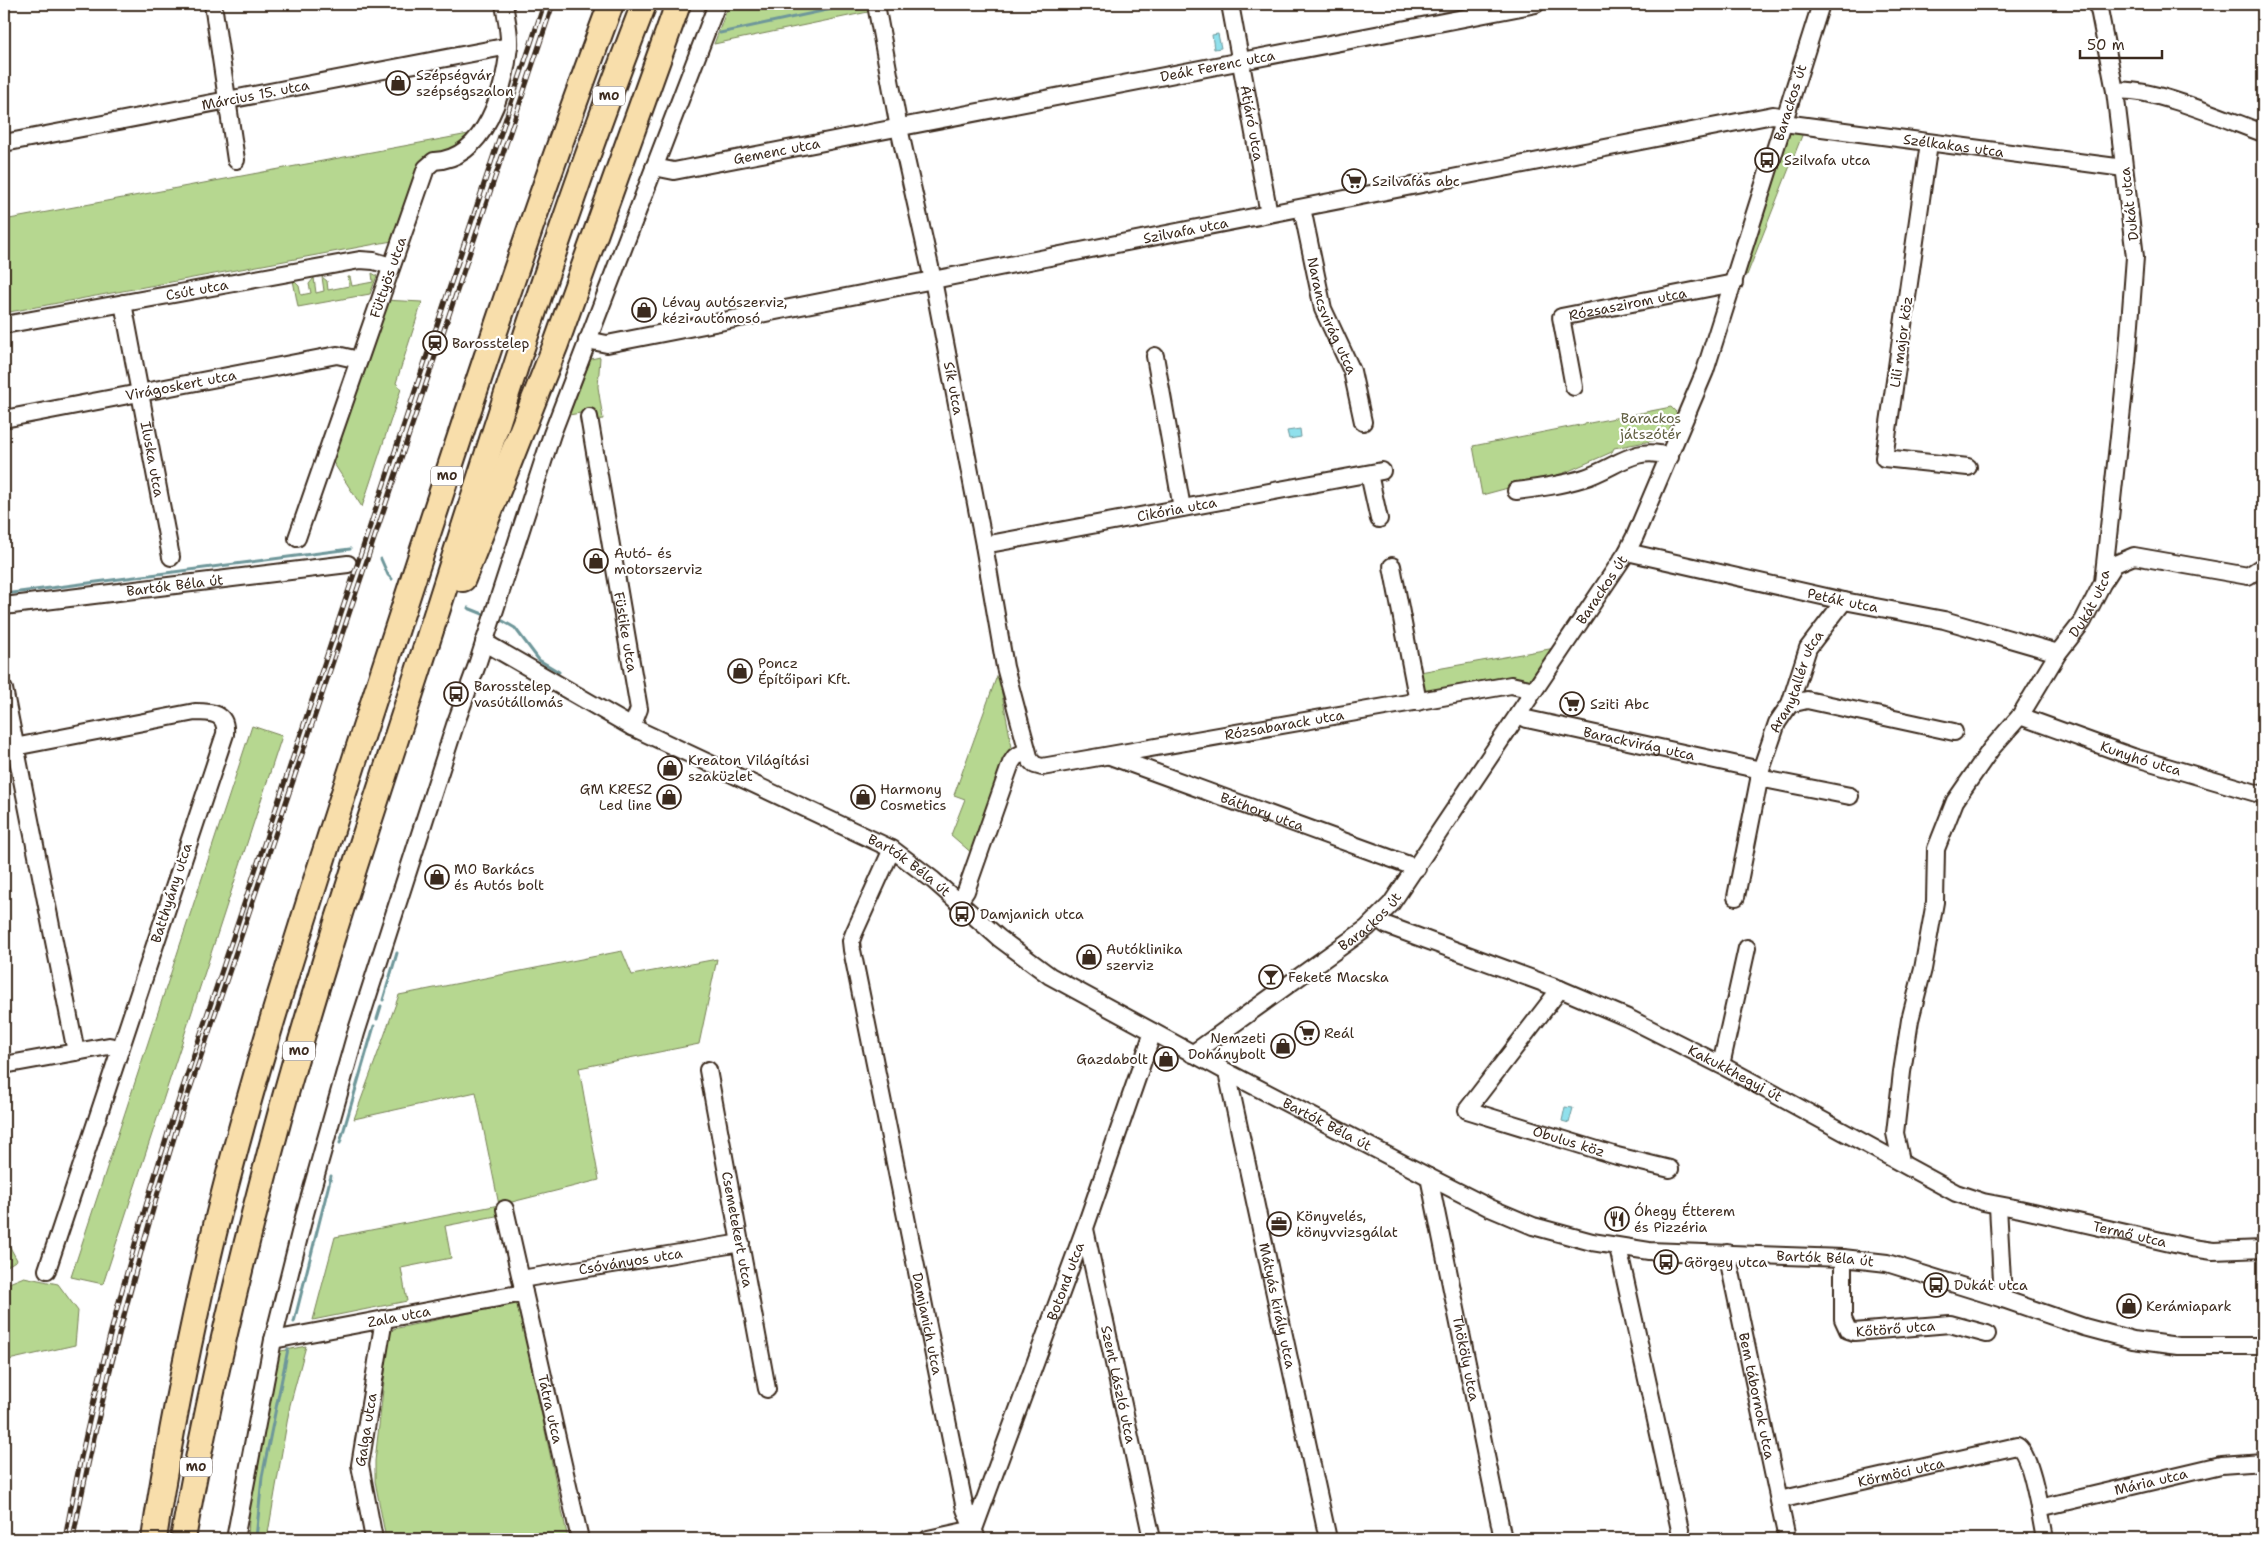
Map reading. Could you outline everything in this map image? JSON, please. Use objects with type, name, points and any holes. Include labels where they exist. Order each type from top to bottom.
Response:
[{"type":"highway","name":"M0","points":[[154,1539],[163,1481],[202,1288],[229,1178],[291,960],[491,340],[577,94],[611,4]]},
{"type":"highway","name":"M0","points":[[183,1539],[234,1295],[280,1113],[349,886],[551,261],[644,4]]},
{"type":"highway","points":[[405,711],[436,647],[520,436],[678,4]]},
{"type":"street","points":[[213,4],[236,160]]},
{"type":"street","name":"Füttyös utca","points":[[297,538],[426,168],[434,161],[443,161],[466,150],[484,129],[500,86],[508,46],[504,4]]},
{"type":"street","points":[[235,1539],[273,1340],[304,1217],[356,1033],[446,752],[533,490],[587,340],[717,4]]},
{"type":"street","name":"Átjáró utca","points":[[1230,4],[1239,61],[1270,214]]},
{"type":"street","name":"Deák Ferenc utca","points":[[899,128],[1536,4]]},
{"type":"street","name":"Barackos út","points":[[1192,1054],[1379,919],[1417,868],[1627,552],[1706,371],[1821,4]]},
{"type":"street","name":"Dukát utca","points":[[1901,1161],[1895,1133],[1910,1020],[1923,969],[1935,902],[1936,848],[1955,801],[1991,750],[2020,716],[2058,653],[2083,621],[2103,582],[2134,287],[2135,257],[2114,91],[2098,4]]},
{"type":"street","name":"Sík utca","points":[[876,10],[899,128],[933,280],[984,545],[1005,667],[1031,758]]},
{"type":"street","name":"Március 15. utca","points":[[4,143],[508,46]]},
{"type":"street","points":[[2114,91],[2128,90],[2170,100],[2263,133]]},
{"type":"street","name":"Szilvafa utca","points":[[587,340],[607,344],[1773,115],[1784,120]]},
{"type":"street","name":"Szélkakas utca","points":[[1784,120],[1929,143],[2124,168]]},
{"type":"street","name":"Gemenc utca","points":[[654,167],[674,171],[899,128]]},
{"type":"street","name":"Lili major köz","points":[[1929,143],[1884,458],[1968,467]]},
{"type":"street","name":"Narancsvirág utca","points":[[1302,208],[1323,309],[1352,371],[1363,422]]},
{"type":"street","name":"Csút utca","points":[[4,325],[360,260],[374,261],[391,266]]},
{"type":"street","name":"Rózsaszirom utca","points":[[1574,386],[1561,318],[1734,284]]},
{"type":"street","name":"Iluska utca","points":[[123,303],[171,557]]},
{"type":"street","name":"Virágoskert utca","points":[[4,418],[337,355],[359,360]]},
{"type":"street","points":[[1155,356],[1182,508]]},
{"type":"street","name":"Füstike utca","points":[[589,418],[639,710],[632,727]]},
{"type":"street","points":[[1516,491],[1585,478],[1644,452],[1653,452],[1670,457]]},
{"type":"street","name":"Cikória utca","points":[[984,545],[1376,473],[1378,519]]},
{"type":"street","name":"Peták utca","points":[[1627,552],[1844,601],[1944,620],[2058,653]]},
{"type":"street","points":[[2103,582],[2115,564],[2134,556],[2248,576],[2263,566]]},
{"type":"street","name":"Bartók Béla út","points":[[4,606],[348,564]]},
{"type":"street","points":[[1392,566],[1418,702]]},
{"type":"street","name":"Aranytallér utca","points":[[1736,897],[1760,774],[1777,723],[1790,704],[1808,648],[1844,601]]},
{"type":"street","name":"Bartók Béla út","points":[[484,642],[632,727],[892,849],[916,866],[999,938],[1050,976],[1192,1054],[1429,1177],[1490,1208],[1533,1226],[1557,1234],[1618,1247],[1649,1251],[1843,1258],[1888,1263],[2084,1327],[2133,1340],[2178,1346],[2263,1346]]},
{"type":"street","name":"Rózsabarack utca","points":[[1031,758],[1042,767],[1511,685],[1534,690]]},
{"type":"street","points":[[4,689],[9,748],[76,1052]]},
{"type":"street","points":[[1790,704],[1807,700],[1954,732]]},
{"type":"street","name":"Batthyány utca","points":[[9,748],[195,712],[211,712],[221,718],[226,726],[225,734],[47,1270]]},
{"type":"street","name":"Barackvirág utca","points":[[1518,714],[1527,719],[1850,796]]},
{"type":"street","name":"Kunyhó utca","points":[[2020,716],[2133,757],[2263,796]]},
{"type":"street","name":"Báthory utca","points":[[1108,756],[1417,868]]},
{"type":"street","points":[[958,903],[966,891],[1011,763],[1016,757],[1031,758]]},
{"type":"street","name":"Damjanich utca","points":[[892,849],[854,933],[851,941],[852,950],[965,1509],[975,1534]]},
{"type":"street","name":"Kakukkhegyi út","points":[[1379,919],[1386,925],[1560,989],[1628,1018],[1721,1065],[1901,1161],[1956,1193],[1998,1206]]},
{"type":"street","points":[[1721,1065],[1747,948]]},
{"type":"street","name":"Obulus köz","points":[[1560,989],[1467,1110],[1617,1156],[1670,1169]]},
{"type":"street","name":"Botond utca","points":[[975,1534],[1152,1032]]},
{"type":"street","points":[[4,1065],[109,1046],[120,1048]]},
{"type":"street","name":"Csemetekert utca","points":[[708,1070],[742,1243],[767,1389]]},
{"type":"street","name":"Mátyás király utca","points":[[1227,1072],[1328,1539]]},
{"type":"street","name":"Thököly utca","points":[[1429,1177],[1504,1539]]},
{"type":"street","points":[[1998,1206],[2003,1299]]},
{"type":"street","name":"Termő utca","points":[[1998,1206],[2020,1209],[2192,1248],[2213,1251],[2263,1248]]},
{"type":"street","points":[[505,1210],[522,1286]]},
{"type":"street","name":"Szent László utca","points":[[1084,1228],[1152,1539]]},
{"type":"street","name":"Csóványos utca","points":[[522,1286],[742,1243]]},
{"type":"street","points":[[1618,1247],[1682,1539]]},
{"type":"street","name":"Bem tábornok utca","points":[[1727,1253],[1787,1539]]},
{"type":"street","name":"Kőtörő utca","points":[[1843,1258],[1843,1319],[1848,1330],[1854,1332],[1950,1324],[1987,1334]]},
{"type":"street","name":"Zala utca","points":[[273,1340],[384,1319],[522,1286]]},
{"type":"street","name":"Tátra utca","points":[[522,1286],[580,1539]]},
{"type":"street","name":"Galga utca","points":[[374,1539],[360,1465],[384,1319]]},
{"type":"street","name":"Körmöci utca","points":[[1779,1500],[2010,1446],[2022,1449],[2029,1463],[2039,1508]]},
{"type":"street","name":"Mária utca","points":[[2039,1508],[2221,1465],[2263,1462]]},
{"type":"street","points":[[2039,1508],[2045,1539]]},
{"type":"street","points":[[928,1539],[975,1534]]},
{"type":"green space","points":[[729,4],[883,4],[868,12],[714,44]]},
{"type":"green space","points":[[1790,131],[1803,133],[1747,275],[1743,274]]},
{"type":"green space","points":[[474,133],[414,178],[392,241],[4,313],[4,220]]},
{"type":"green space","points":[[372,273],[377,276],[370,294],[298,307],[293,280],[299,286],[301,295],[311,293],[309,284],[314,278],[316,293],[324,291],[322,277],[327,281],[328,290],[349,286],[348,277],[350,277],[352,286],[373,282]]},
{"type":"green space","points":[[384,300],[422,302],[396,383],[401,389],[362,507],[329,456]]},
{"type":"green space","points":[[600,357],[598,387],[603,419],[594,420],[592,411],[569,415],[591,359]]},
{"type":"green space","name":"Barackos játszótér","points":[[1671,407],[1678,414],[1667,438],[1614,448],[1612,452],[1564,473],[1482,495],[1473,446]]},
{"type":"green space","points":[[1555,648],[1534,679],[1424,697],[1420,672]]},
{"type":"green space","points":[[998,673],[1013,753],[974,855],[951,835],[965,799],[954,795]]},
{"type":"green space","points":[[252,726],[282,736],[103,1284],[71,1277]]},
{"type":"green space","points":[[622,951],[632,975],[717,959],[699,1044],[579,1068],[599,1180],[500,1205],[501,1215],[445,1226],[451,1258],[401,1268],[407,1301],[313,1320],[335,1237],[499,1205],[476,1092],[354,1119],[399,995]]},
{"type":"green space","points":[[4,1236],[17,1260],[4,1268]]},
{"type":"green space","points":[[24,1277],[58,1284],[78,1311],[75,1345],[4,1361],[4,1285]]},
{"type":"green space","points":[[518,1303],[568,1539],[386,1539],[375,1481],[375,1461],[389,1337],[393,1329]]},
{"type":"green space","points":[[306,1346],[290,1405],[267,1539],[248,1539],[250,1497],[278,1355],[281,1351]]},
{"type":"water","points":[[1218,34],[1221,48],[1214,49],[1212,35]]},
{"type":"water","points":[[1300,429],[1301,437],[1289,439],[1287,431]]},
{"type":"water","points":[[1565,1107],[1573,1108],[1569,1123],[1562,1121]]},
{"type":"waterway","points":[[720,33],[855,4]]},
{"type":"waterway","points":[[884,11],[886,4]]},
{"type":"waterway","points":[[4,594],[350,549]]},
{"type":"waterway","points":[[381,559],[388,575],[392,579]]},
{"type":"waterway","points":[[468,608],[483,614]]},
{"type":"waterway","points":[[503,621],[515,628],[539,660],[559,672]]},
{"type":"waterway","points":[[383,1000],[397,953]]},
{"type":"waterway","points":[[377,1019],[381,1006]]},
{"type":"waterway","points":[[340,1143],[374,1026]]},
{"type":"waterway","points":[[294,1322],[331,1176]]},
{"type":"waterway","points":[[256,1539],[262,1477],[288,1349]]},
{"type":"railway","points":[[65,1539],[86,1435],[111,1331],[139,1228],[170,1126],[544,4]]},
{"type":"railway","points":[[73,1539],[94,1435],[119,1332],[177,1128],[553,4]]},
{"type":"place","name":"Szépségvár szépségszalon","points":[[398,83]]},
{"type":"place","name":"Szilvafa utca","points":[[1767,160]]},
{"type":"place","name":"Szilvafás abc","points":[[1354,181]]},
{"type":"place","name":"Lévay autószerviz, kézi autómosó","points":[[644,310]]},
{"type":"place","name":"Barosstelep","points":[[435,343]]},
{"type":"place","name":"Autó- és motorszerviz","points":[[596,561]]},
{"type":"place","name":"Poncz Építőipari Kft.","points":[[740,671]]},
{"type":"place","name":"Barosstelep vasútállomás","points":[[456,694]]},
{"type":"place","name":"Sziti Abc","points":[[1572,704]]},
{"type":"place","name":"Kreaton Világítási szaküzlet","points":[[670,768]]},
{"type":"place","name":"GM KRESZ Led line","points":[[669,797]]},
{"type":"place","name":"Harmony Cosmetics","points":[[863,797]]},
{"type":"place","name":"M0 Barkács és Autós bolt","points":[[437,877]]},
{"type":"place","name":"Damjanich utca","points":[[962,914]]},
{"type":"place","name":"Autóklinika szerviz","points":[[1089,957]]},
{"type":"place","name":"Fekete Macska","points":[[1271,977]]},
{"type":"place","name":"Reál","points":[[1307,1033]]},
{"type":"place","name":"Nemzeti Dohánybolt","points":[[1283,1046]]},
{"type":"place","name":"Gazdabolt","points":[[1166,1059]]},
{"type":"place","name":"Óhegy Étterem és Pizzéria","points":[[1617,1219]]},
{"type":"place","name":"Könyvelés, könyvvizsgálat","points":[[1279,1224]]},
{"type":"place","name":"Görgey utca","points":[[1666,1262]]},
{"type":"place","name":"Dukát utca","points":[[1936,1285]]},
{"type":"place","name":"Kerámiapark","points":[[2129,1306]]}]
